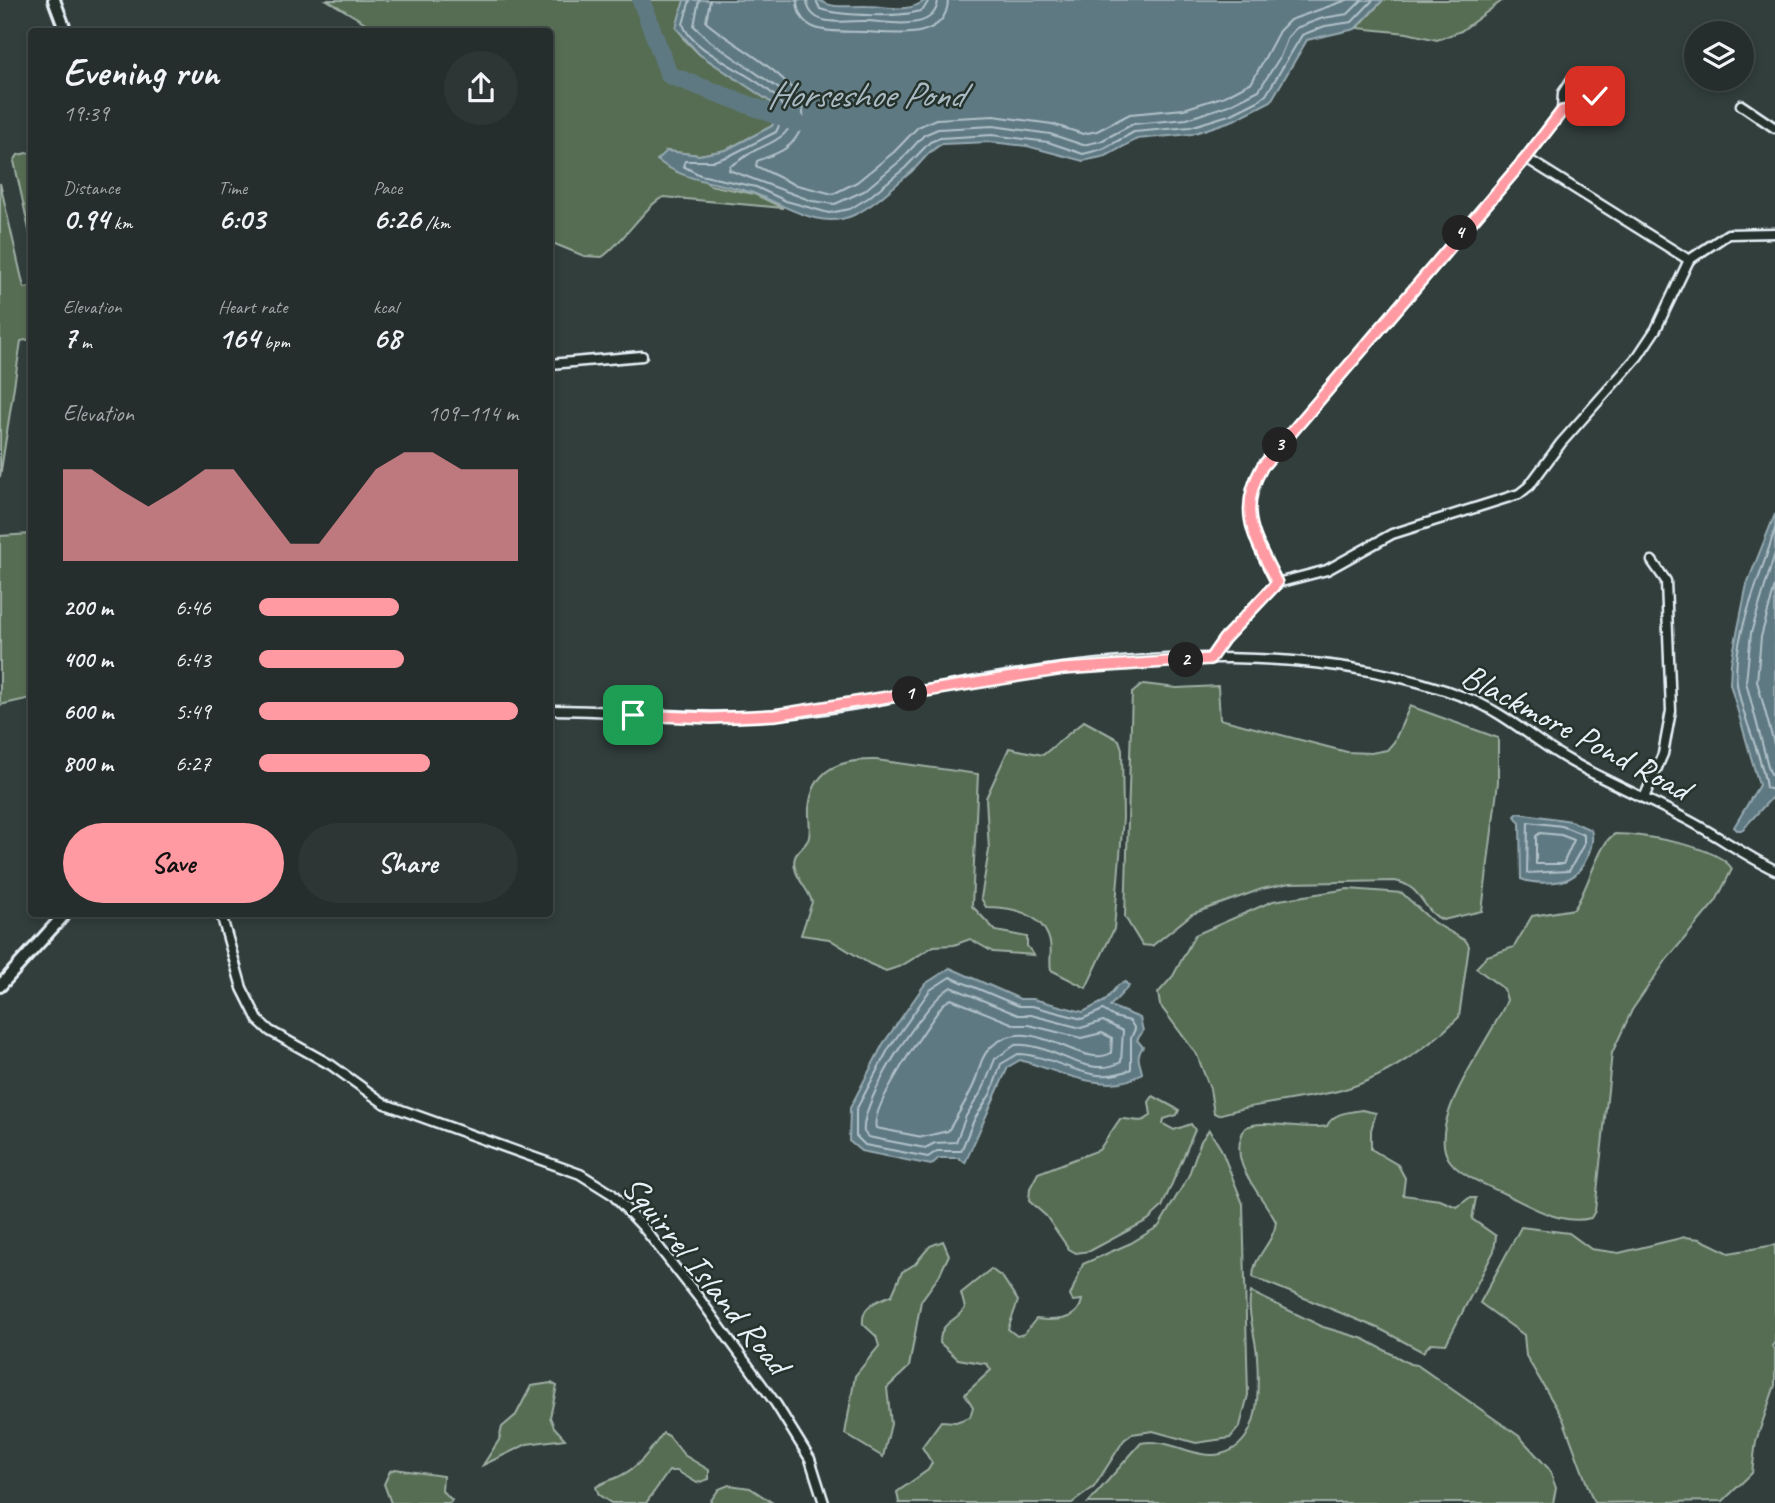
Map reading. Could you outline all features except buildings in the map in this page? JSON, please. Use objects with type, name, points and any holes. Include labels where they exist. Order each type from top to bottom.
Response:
[{"type":"main road","points":[[54,0],[64,28]]},
{"type":"main road","points":[[0,986],[62,917]]},
{"type":"street","points":[[1277,583],[1253,532],[1248,499],[1258,474],[1526,158],[1562,111],[1563,93],[1572,79],[1580,79],[1594,89],[1595,96],[1586,108],[1562,111]]},
{"type":"street","points":[[1741,105],[1775,128]]},
{"type":"street","points":[[1526,158],[1689,260]]},
{"type":"street","points":[[1210,659],[1224,639],[1277,583],[1327,570],[1392,534],[1506,499],[1529,486],[1638,356],[1656,329],[1689,260],[1728,234],[1775,233]]},
{"type":"street","points":[[553,364],[642,356]]},
{"type":"street","points":[[1644,798],[1663,754],[1671,711],[1666,581],[1652,561]]},
{"type":"street","name":"Blackmore Pond Road","points":[[553,710],[711,718],[775,715],[1063,669],[1210,659],[1282,660],[1356,670],[1418,683],[1466,698],[1509,719],[1573,763],[1644,798],[1775,870]]},
{"type":"street","name":"Squirrel Island Road","points":[[222,917],[242,988],[258,1020],[270,1031],[331,1065],[385,1104],[580,1174],[611,1194],[643,1227],[707,1308],[776,1404],[810,1459],[824,1503]]},
{"type":"green space","points":[[327,0],[684,0],[683,38],[699,54],[772,103],[778,113],[772,126],[726,150],[699,155],[667,151],[710,185],[754,194],[783,208],[664,197],[651,206],[602,257],[584,256],[553,243],[553,28],[374,28]]},
{"type":"green space","points":[[1383,0],[1503,0],[1461,31],[1437,40],[1407,33],[1357,28]]},
{"type":"green space","points":[[28,153],[28,225],[14,161],[18,155]]},
{"type":"green space","points":[[0,183],[24,288],[28,288],[28,340],[21,341],[0,477]]},
{"type":"green space","points":[[28,534],[28,699],[0,705],[0,536]]},
{"type":"green space","points":[[1143,684],[1177,688],[1218,686],[1220,719],[1347,752],[1371,753],[1387,750],[1394,742],[1410,706],[1498,738],[1498,782],[1482,911],[1443,920],[1431,911],[1411,888],[1395,881],[1290,883],[1262,889],[1192,914],[1152,946],[1142,945],[1125,917],[1132,693]]},
{"type":"green space","points":[[1084,721],[1119,740],[1122,749],[1123,818],[1114,929],[1086,988],[1051,970],[1050,942],[1041,924],[1034,918],[1016,910],[986,907],[981,898],[989,850],[986,798],[1009,748],[1043,755]]},
{"type":"green space","points":[[876,760],[978,774],[972,906],[996,931],[1027,937],[1027,946],[1034,955],[993,952],[970,939],[954,945],[934,946],[901,966],[886,971],[829,939],[801,935],[812,902],[796,872],[794,859],[809,837],[809,808],[816,783],[840,764]]},
{"type":"green space","points":[[1615,834],[1660,839],[1696,848],[1724,861],[1732,869],[1716,901],[1667,959],[1632,1010],[1612,1053],[1595,1211],[1591,1218],[1568,1219],[1535,1209],[1461,1172],[1450,1161],[1444,1145],[1445,1125],[1463,1080],[1507,1000],[1504,989],[1476,968],[1487,956],[1514,947],[1532,916],[1574,909],[1598,856]]},
{"type":"green space","points":[[1348,889],[1402,893],[1433,922],[1466,941],[1469,946],[1459,1017],[1414,1055],[1361,1084],[1218,1115],[1214,1113],[1210,1089],[1197,1055],[1160,1005],[1158,993],[1173,976],[1195,935],[1273,901]]},
{"type":"green space","points":[[1153,1096],[1179,1110],[1177,1115],[1164,1119],[1163,1124],[1174,1130],[1191,1124],[1195,1130],[1162,1207],[1148,1220],[1090,1251],[1076,1253],[1069,1249],[1046,1216],[1029,1201],[1030,1188],[1038,1173],[1099,1150],[1120,1119],[1140,1121],[1147,1118],[1151,1115],[1149,1102]]},
{"type":"green space","points":[[1362,1110],[1376,1113],[1371,1130],[1371,1149],[1398,1165],[1405,1178],[1403,1195],[1440,1200],[1457,1207],[1469,1198],[1476,1198],[1472,1219],[1496,1236],[1494,1251],[1446,1344],[1431,1343],[1423,1352],[1380,1329],[1253,1277],[1256,1262],[1272,1236],[1276,1222],[1242,1165],[1239,1153],[1245,1128],[1261,1124],[1327,1126],[1337,1116]]},
{"type":"green space","points":[[1209,1130],[1221,1149],[1243,1204],[1248,1395],[1240,1426],[1230,1438],[1196,1443],[1153,1431],[1132,1434],[1124,1440],[1094,1487],[1072,1503],[899,1503],[897,1492],[928,1470],[932,1463],[922,1447],[941,1421],[956,1422],[970,1417],[973,1407],[965,1394],[991,1370],[987,1364],[958,1359],[940,1343],[942,1330],[965,1308],[961,1293],[991,1269],[1003,1278],[1018,1301],[1008,1329],[1017,1336],[1024,1334],[1036,1319],[1057,1320],[1076,1313],[1082,1300],[1073,1301],[1070,1296],[1083,1264],[1131,1243],[1159,1226],[1188,1177],[1201,1141]]},
{"type":"green space","points":[[1521,1227],[1569,1233],[1591,1249],[1619,1253],[1685,1237],[1700,1239],[1729,1253],[1775,1245],[1775,1342],[1772,1346],[1775,1349],[1775,1385],[1756,1441],[1752,1473],[1723,1501],[1594,1503],[1563,1419],[1526,1356],[1524,1335],[1480,1303]]},
{"type":"green space","points":[[943,1241],[949,1255],[939,1276],[921,1301],[909,1367],[887,1388],[891,1424],[883,1457],[845,1434],[855,1376],[879,1346],[876,1336],[863,1324],[863,1318],[867,1308],[892,1295],[902,1272],[915,1264],[930,1246]]},
{"type":"green space","points":[[1251,1292],[1323,1327],[1364,1339],[1410,1364],[1417,1365],[1519,1436],[1549,1469],[1556,1488],[1553,1503],[1088,1503],[1141,1443],[1161,1443],[1211,1455],[1234,1448],[1244,1439],[1255,1414],[1258,1384],[1250,1308]]},
{"type":"green space","points":[[551,1383],[557,1386],[550,1417],[554,1427],[565,1439],[527,1444],[483,1465],[499,1440],[502,1427],[516,1415],[531,1386]]},
{"type":"green space","points":[[663,1433],[669,1436],[684,1455],[709,1470],[709,1479],[697,1483],[677,1471],[669,1471],[646,1503],[611,1503],[599,1495],[596,1487],[634,1467]]},
{"type":"green space","points":[[395,1469],[443,1476],[442,1491],[452,1500],[450,1503],[391,1503],[384,1484],[390,1471]]},
{"type":"green space","points":[[729,1485],[750,1488],[773,1503],[709,1503],[719,1489]]},
{"type":"water","name":"Horseshoe Pond","points":[[684,0],[819,0],[836,6],[897,8],[912,7],[926,0],[1383,0],[1355,29],[1307,40],[1271,101],[1234,120],[1192,134],[1137,139],[1106,156],[1083,161],[1027,146],[991,142],[942,144],[869,206],[854,215],[828,220],[803,215],[753,193],[692,178],[657,160],[667,151],[699,155],[726,150],[772,126],[778,113],[772,103],[699,54],[676,28]]},
{"type":"water","points":[[1775,514],[1775,794],[1742,830],[1737,830],[1734,827],[1759,785],[1730,684],[1731,663],[1747,584]]},
{"type":"water","points":[[1518,813],[1571,821],[1591,830],[1590,850],[1575,875],[1553,882],[1521,879],[1520,823],[1515,816]]},
{"type":"water","points":[[950,968],[1020,999],[1033,999],[1083,1012],[1105,1001],[1118,985],[1125,982],[1129,986],[1110,1006],[1140,1018],[1143,1031],[1137,1040],[1143,1047],[1139,1057],[1142,1073],[1115,1083],[1098,1082],[1065,1075],[1020,1060],[1008,1067],[965,1163],[959,1158],[939,1158],[931,1165],[861,1151],[849,1141],[850,1108],[883,1044],[925,984]]},
{"type":"waterway","points":[[641,0],[669,75],[797,123]]},
{"type":"route","points":[[633,715],[711,718],[775,715],[847,706],[992,678],[1134,662],[1210,659],[1224,639],[1277,583],[1253,532],[1248,499],[1262,467],[1526,158],[1562,111],[1586,108],[1595,96]]}]
